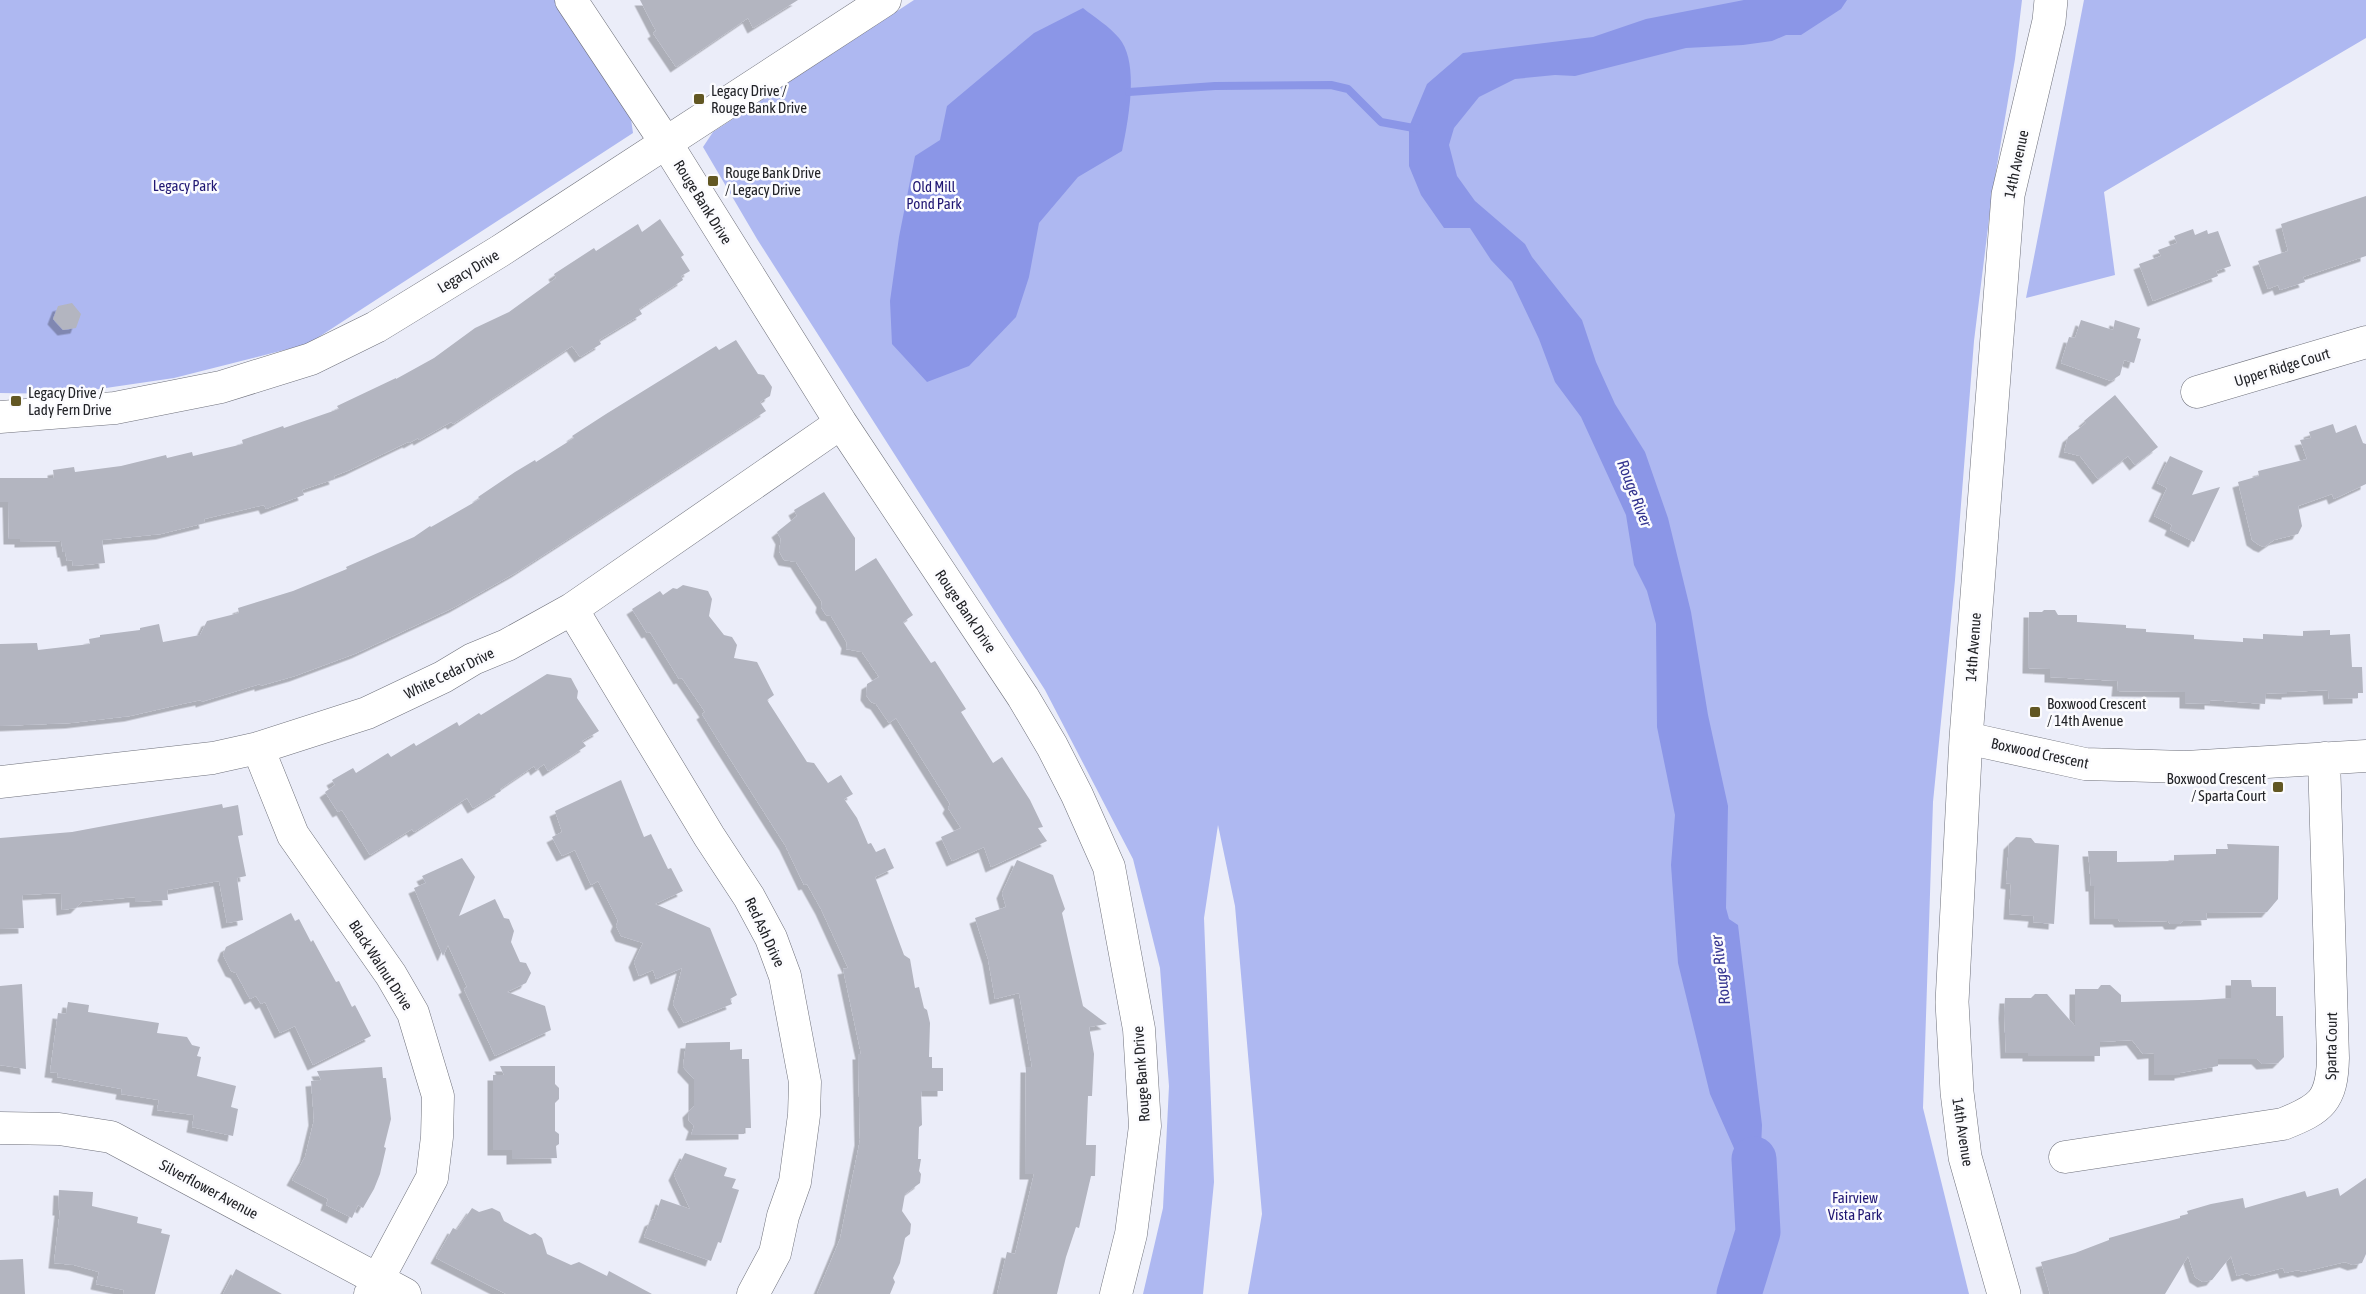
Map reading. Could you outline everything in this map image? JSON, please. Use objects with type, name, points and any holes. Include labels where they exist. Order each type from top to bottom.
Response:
[{"type":"main road","name":"14th Avenue","points":[[2004,1294],[1965,1157],[1957,1092],[1952,1002],[1966,738],[2008,195],[2049,21],[2051,0]]},
{"type":"street","name":"Rouge Bank Drive","points":[[572,0],[666,143],[841,423],[1023,697],[1062,766],[1109,867],[1139,1029],[1144,1126],[1131,1234],[1116,1294]]},
{"type":"street","name":"Legacy Drive","points":[[0,417],[115,408],[221,387],[311,359],[376,327],[500,251],[885,0]]},
{"type":"street","name":"Upper Ridge Court","points":[[2197,392],[2366,342]]},
{"type":"street","name":"White Cedar Drive","points":[[0,782],[213,758],[258,748],[367,713],[443,677],[473,659],[507,645],[572,609],[841,423]]},
{"type":"street","name":"Red Ash Drive","points":[[572,609],[709,836],[749,897],[771,938],[785,976],[805,1082],[804,1115],[795,1182],[783,1216],[775,1253],[753,1294]]},
{"type":"street","name":"Boxwood Crescent","points":[[1966,738],[2085,764],[2186,766],[2366,756]]},
{"type":"street","name":"Black Walnut Drive","points":[[258,748],[293,834],[392,975],[413,1013],[438,1096],[437,1137],[432,1178],[373,1286]]},
{"type":"street","name":"Sparta Court","points":[[2065,1157],[2283,1124],[2309,1113],[2325,1099],[2332,1080],[2333,1058],[2324,758]]},
{"type":"street","name":"Silverflower Avenue","points":[[0,1128],[59,1129],[111,1137],[373,1286],[405,1294]]},
{"type":"green space","name":"Legacy Park","points":[[0,0],[556,0],[630,112],[633,133],[308,344],[174,378],[65,394],[0,393]]},
{"type":"green space","points":[[914,0],[2022,0],[2015,59],[1992,195],[1974,341],[1955,580],[1933,802],[1923,1108],[1969,1294],[1248,1294],[1262,1214],[1235,906],[1218,825],[1204,918],[1214,1182],[1203,1294],[1143,1294],[1163,1208],[1169,1086],[1160,968],[1133,859],[1045,690],[757,239],[703,147],[713,132]]},
{"type":"green space","points":[[2084,0],[2366,0],[2366,38],[2104,192],[2115,275],[2026,298]]},
{"type":"water","points":[[1744,0],[1847,0],[1841,9],[1801,35],[1786,35],[1772,41],[1743,45],[1686,48],[1575,76],[1555,75],[1515,79],[1479,97],[1454,128],[1449,145],[1457,176],[1475,201],[1525,244],[1532,257],[1582,320],[1596,362],[1615,404],[1645,452],[1668,518],[1691,612],[1708,715],[1728,806],[1726,908],[1729,919],[1738,925],[1762,1125],[1755,1290],[1751,1294],[1722,1294],[1741,1262],[1745,1215],[1737,1155],[1710,1094],[1678,963],[1671,865],[1675,815],[1657,727],[1656,624],[1647,591],[1634,565],[1626,515],[1581,417],[1555,382],[1539,339],[1512,282],[1491,260],[1470,228],[1444,228],[1421,195],[1409,166],[1409,127],[1427,84],[1463,53],[1593,37],[1646,19]]},
{"type":"water","points":[[1083,8],[1119,38],[1129,62],[1131,93],[1122,151],[1078,177],[1039,223],[1029,277],[1016,317],[969,366],[927,382],[892,344],[890,301],[899,237],[915,156],[940,140],[947,106],[1034,33]]},
{"type":"building","points":[[640,0],[798,0],[753,28],[748,18],[676,67],[653,33],[656,31]]},
{"type":"building","points":[[2366,196],[2366,256],[2303,277],[2305,282],[2280,290],[2278,285],[2268,289],[2258,261],[2288,251],[2281,224]]},
{"type":"building","points":[[660,219],[684,255],[681,257],[690,271],[681,276],[683,280],[639,309],[642,314],[599,340],[601,344],[580,357],[572,346],[453,424],[451,422],[419,440],[418,438],[408,442],[334,476],[335,479],[302,490],[304,495],[266,509],[264,505],[204,519],[205,523],[161,534],[102,540],[105,563],[73,566],[72,560],[67,561],[61,541],[20,542],[20,539],[9,539],[8,502],[0,502],[0,478],[54,478],[53,470],[74,467],[75,472],[121,466],[166,455],[167,458],[192,452],[193,456],[243,444],[242,440],[339,409],[337,406],[396,379],[434,358],[475,328],[509,312],[556,278],[554,274],[594,248],[596,251],[638,224],[642,232]]},
{"type":"building","points":[[2193,229],[2195,235],[2207,230],[2208,234],[2218,231],[2231,266],[2216,271],[2218,276],[2153,301],[2139,264],[2161,256],[2158,250],[2177,243],[2174,236]]},
{"type":"building","points":[[72,303],[81,314],[76,328],[63,330],[53,319],[58,306]]},
{"type":"building","points":[[2081,320],[2113,330],[2115,320],[2140,328],[2137,338],[2141,339],[2134,363],[2124,360],[2120,375],[2111,381],[2061,363],[2069,337],[2075,338]]},
{"type":"building","points":[[736,340],[758,374],[764,375],[772,387],[770,396],[760,402],[766,411],[517,572],[455,607],[357,653],[295,676],[201,702],[201,700],[130,716],[71,723],[0,726],[0,644],[37,643],[38,650],[90,644],[89,639],[100,637],[100,635],[140,630],[140,628],[159,624],[163,642],[200,635],[207,621],[239,613],[238,608],[293,591],[347,569],[346,567],[414,537],[480,499],[478,497],[515,472],[535,460],[536,462],[606,414],[716,346],[719,350]]},
{"type":"building","points":[[2115,395],[2158,447],[2135,465],[2128,456],[2098,479],[2080,456],[2064,452],[2068,437]]},
{"type":"building","points":[[2333,424],[2336,433],[2356,425],[2363,443],[2366,444],[2366,484],[2334,499],[2332,494],[2298,506],[2302,526],[2298,534],[2274,540],[2264,547],[2259,545],[2252,540],[2238,482],[2259,476],[2258,471],[2307,459],[2300,440],[2311,438],[2309,432]]},
{"type":"building","points":[[2170,456],[2203,471],[2192,495],[2220,487],[2194,542],[2170,530],[2172,525],[2154,516],[2167,488],[2157,483]]},
{"type":"building","points":[[824,492],[855,538],[855,571],[876,558],[913,615],[903,622],[931,663],[935,661],[966,709],[961,712],[993,763],[1002,757],[1030,800],[1043,827],[1038,828],[1047,841],[991,867],[984,847],[952,861],[941,837],[961,828],[948,808],[950,804],[896,718],[889,723],[876,704],[871,702],[866,695],[867,684],[879,677],[862,652],[846,649],[847,643],[831,616],[826,615],[821,607],[822,602],[796,562],[784,560],[779,551],[781,539],[777,532],[797,516],[794,510]]},
{"type":"building","points":[[683,585],[708,591],[712,599],[709,616],[724,635],[732,637],[737,645],[734,658],[757,662],[774,695],[767,700],[807,762],[814,763],[828,783],[841,775],[853,794],[844,799],[857,818],[868,844],[871,843],[876,852],[885,848],[894,868],[875,877],[904,955],[910,959],[915,988],[919,987],[924,1008],[927,1010],[930,1023],[929,1057],[932,1057],[932,1068],[943,1068],[943,1091],[921,1091],[922,1125],[919,1127],[918,1159],[921,1159],[920,1183],[905,1194],[902,1211],[911,1224],[910,1234],[905,1238],[890,1294],[817,1294],[840,1239],[860,1140],[858,1054],[861,1054],[843,969],[848,968],[821,909],[807,884],[804,885],[785,845],[702,714],[705,712],[682,678],[679,679],[650,632],[647,633],[632,609],[660,591],[663,595]]},
{"type":"building","points":[[2055,610],[2058,615],[2077,615],[2077,622],[2126,625],[2126,628],[2146,629],[2146,632],[2194,635],[2194,639],[2243,642],[2243,638],[2263,639],[2263,634],[2303,636],[2303,631],[2330,630],[2330,635],[2350,634],[2352,667],[2362,667],[2363,693],[2358,693],[2358,698],[2329,699],[2328,690],[2287,692],[2287,694],[2266,693],[2265,704],[2210,700],[2210,704],[2185,703],[2185,692],[2117,691],[2118,681],[2050,677],[2050,669],[2028,668],[2029,612]]},
{"type":"building","points":[[547,674],[571,678],[578,691],[577,698],[599,731],[582,741],[586,746],[548,771],[544,764],[536,770],[534,766],[500,789],[501,791],[473,808],[467,798],[414,832],[412,829],[370,855],[342,810],[338,812],[325,792],[335,785],[332,780],[353,768],[356,773],[388,753],[391,757],[414,743],[416,746],[457,722],[459,726]]},
{"type":"building","points":[[621,780],[644,837],[651,834],[668,869],[671,868],[683,891],[655,904],[710,928],[737,995],[730,999],[732,1004],[684,1023],[673,1004],[682,968],[656,979],[653,970],[639,976],[634,962],[643,943],[621,936],[616,926],[618,921],[598,881],[591,885],[575,850],[562,856],[552,837],[562,832],[555,811]]},
{"type":"building","points":[[222,804],[223,808],[238,805],[243,835],[238,836],[246,876],[237,878],[243,920],[227,923],[219,881],[167,890],[168,900],[135,902],[135,897],[82,902],[76,908],[62,910],[61,893],[22,895],[24,928],[0,929],[0,838],[72,832]]},
{"type":"building","points":[[2016,837],[2031,838],[2035,843],[2059,845],[2054,924],[2033,922],[2034,916],[2009,914],[2011,884],[2006,883],[2009,844]]},
{"type":"building","points":[[2227,844],[2279,846],[2278,899],[2267,912],[2206,913],[2207,920],[2183,921],[2180,924],[2170,924],[2168,921],[2120,922],[2118,919],[2095,919],[2094,886],[2091,886],[2088,851],[2117,851],[2117,862],[2174,861],[2174,855],[2216,854],[2216,849],[2228,849]]},
{"type":"building","points":[[462,858],[475,877],[459,916],[495,899],[504,918],[509,919],[514,931],[511,942],[520,962],[526,963],[531,973],[526,983],[507,992],[545,1006],[551,1030],[495,1056],[464,989],[467,987],[448,945],[443,956],[414,888],[426,883],[422,876]]},
{"type":"building","points":[[1017,860],[1053,875],[1065,909],[1062,913],[1083,1006],[1107,1024],[1089,1027],[1094,1054],[1092,1096],[1088,1096],[1086,1145],[1096,1145],[1095,1176],[1091,1176],[1079,1228],[1076,1227],[1066,1257],[1057,1294],[997,1294],[1007,1252],[1015,1254],[1034,1174],[1025,1174],[1026,1067],[1032,1067],[1019,993],[995,999],[988,959],[975,918],[1006,907],[1002,893]]},
{"type":"building","points":[[291,913],[295,921],[299,919],[311,942],[313,940],[336,982],[339,981],[352,1007],[355,1005],[371,1036],[313,1065],[295,1026],[280,1033],[265,1002],[261,1004],[256,996],[250,999],[223,955],[226,947]]},
{"type":"building","points":[[2231,980],[2251,980],[2252,987],[2276,987],[2276,1016],[2283,1016],[2284,1057],[2278,1063],[2262,1064],[2257,1059],[2218,1059],[2218,1066],[2180,1073],[2180,1075],[2154,1075],[2154,1053],[2143,1054],[2132,1040],[2100,1042],[2100,1056],[2028,1056],[2028,1053],[2006,1053],[2005,998],[2031,998],[2035,994],[2047,994],[2075,1026],[2075,989],[2098,989],[2101,985],[2110,985],[2121,995],[2121,1002],[2200,1000],[2231,998]]},
{"type":"building","points":[[22,984],[26,1069],[0,1065],[0,986]]},
{"type":"building","points":[[68,1002],[89,1005],[88,1012],[159,1023],[157,1033],[187,1037],[192,1045],[200,1047],[197,1056],[201,1057],[197,1076],[236,1086],[231,1107],[238,1109],[233,1136],[192,1127],[194,1115],[157,1110],[159,1100],[121,1094],[122,1089],[57,1077],[58,1073],[50,1072],[58,1013],[66,1014]]},
{"type":"building","points":[[730,1042],[730,1050],[742,1049],[742,1059],[749,1059],[751,1128],[744,1128],[744,1134],[691,1135],[694,1126],[689,1121],[688,1112],[694,1106],[694,1079],[683,1067],[686,1043]]},
{"type":"building","points":[[500,1066],[555,1066],[555,1084],[559,1088],[559,1099],[555,1103],[555,1131],[559,1134],[559,1144],[556,1146],[557,1158],[512,1159],[512,1150],[493,1150],[493,1075],[504,1075]]},
{"type":"building","points":[[382,1067],[383,1078],[386,1078],[391,1119],[384,1147],[386,1148],[374,1189],[363,1208],[358,1205],[352,1218],[326,1205],[328,1199],[292,1180],[305,1157],[314,1120],[311,1081],[321,1080],[317,1071]]},
{"type":"building","points":[[685,1153],[727,1168],[724,1176],[736,1179],[732,1188],[739,1190],[721,1243],[718,1242],[711,1261],[644,1237],[661,1199],[690,1209],[674,1175]]},
{"type":"building","points":[[2366,1178],[2366,1254],[2362,1263],[2353,1265],[2345,1262],[2303,1272],[2298,1270],[2285,1273],[2283,1268],[2252,1276],[2247,1273],[2237,1276],[2231,1256],[2212,1280],[2203,1282],[2195,1277],[2188,1256],[2165,1294],[2050,1294],[2041,1262],[2075,1253],[2109,1240],[2109,1238],[2180,1218],[2188,1214],[2187,1211],[2211,1204],[2243,1198],[2245,1208],[2305,1191],[2307,1197],[2338,1188],[2340,1196]]},
{"type":"building","points":[[59,1190],[93,1192],[92,1206],[138,1217],[137,1223],[162,1229],[161,1233],[170,1235],[155,1294],[123,1294],[124,1290],[96,1284],[99,1272],[74,1265],[54,1263],[60,1210],[58,1210]]},
{"type":"building","points":[[472,1208],[479,1212],[492,1208],[500,1212],[504,1221],[530,1235],[535,1233],[542,1238],[547,1254],[571,1265],[579,1262],[607,1276],[609,1271],[652,1294],[506,1294],[436,1258],[453,1228],[457,1230]]},
{"type":"building","points":[[23,1259],[25,1294],[0,1294],[0,1260]]},
{"type":"building","points":[[236,1269],[282,1294],[223,1294]]},
{"type":"waterway","points":[[1129,92],[1215,86],[1331,85],[1348,89],[1381,122],[1419,129]]},
{"type":"waterway","name":"Rouge River","points":[[1739,1294],[1758,1232],[1754,1159]]},
{"type":"place","name":"Legacy Drive / Rouge Bank Drive","points":[[699,99]]},
{"type":"place","name":"Rouge Bank Drive / Legacy Drive","points":[[713,181]]},
{"type":"place","name":"Legacy Drive / Lady Fern Drive","points":[[16,401]]},
{"type":"place","name":"Boxwood Crescent / 14th Avenue","points":[[2035,712]]},
{"type":"place","name":"Boxwood Crescent / Sparta Court","points":[[2278,787]]},
{"type":"park label","name":"Old Mill Pond Park","points":[[934,194]]},
{"type":"park label","name":"Fairview Vista Park","points":[[1855,1206]]}]
